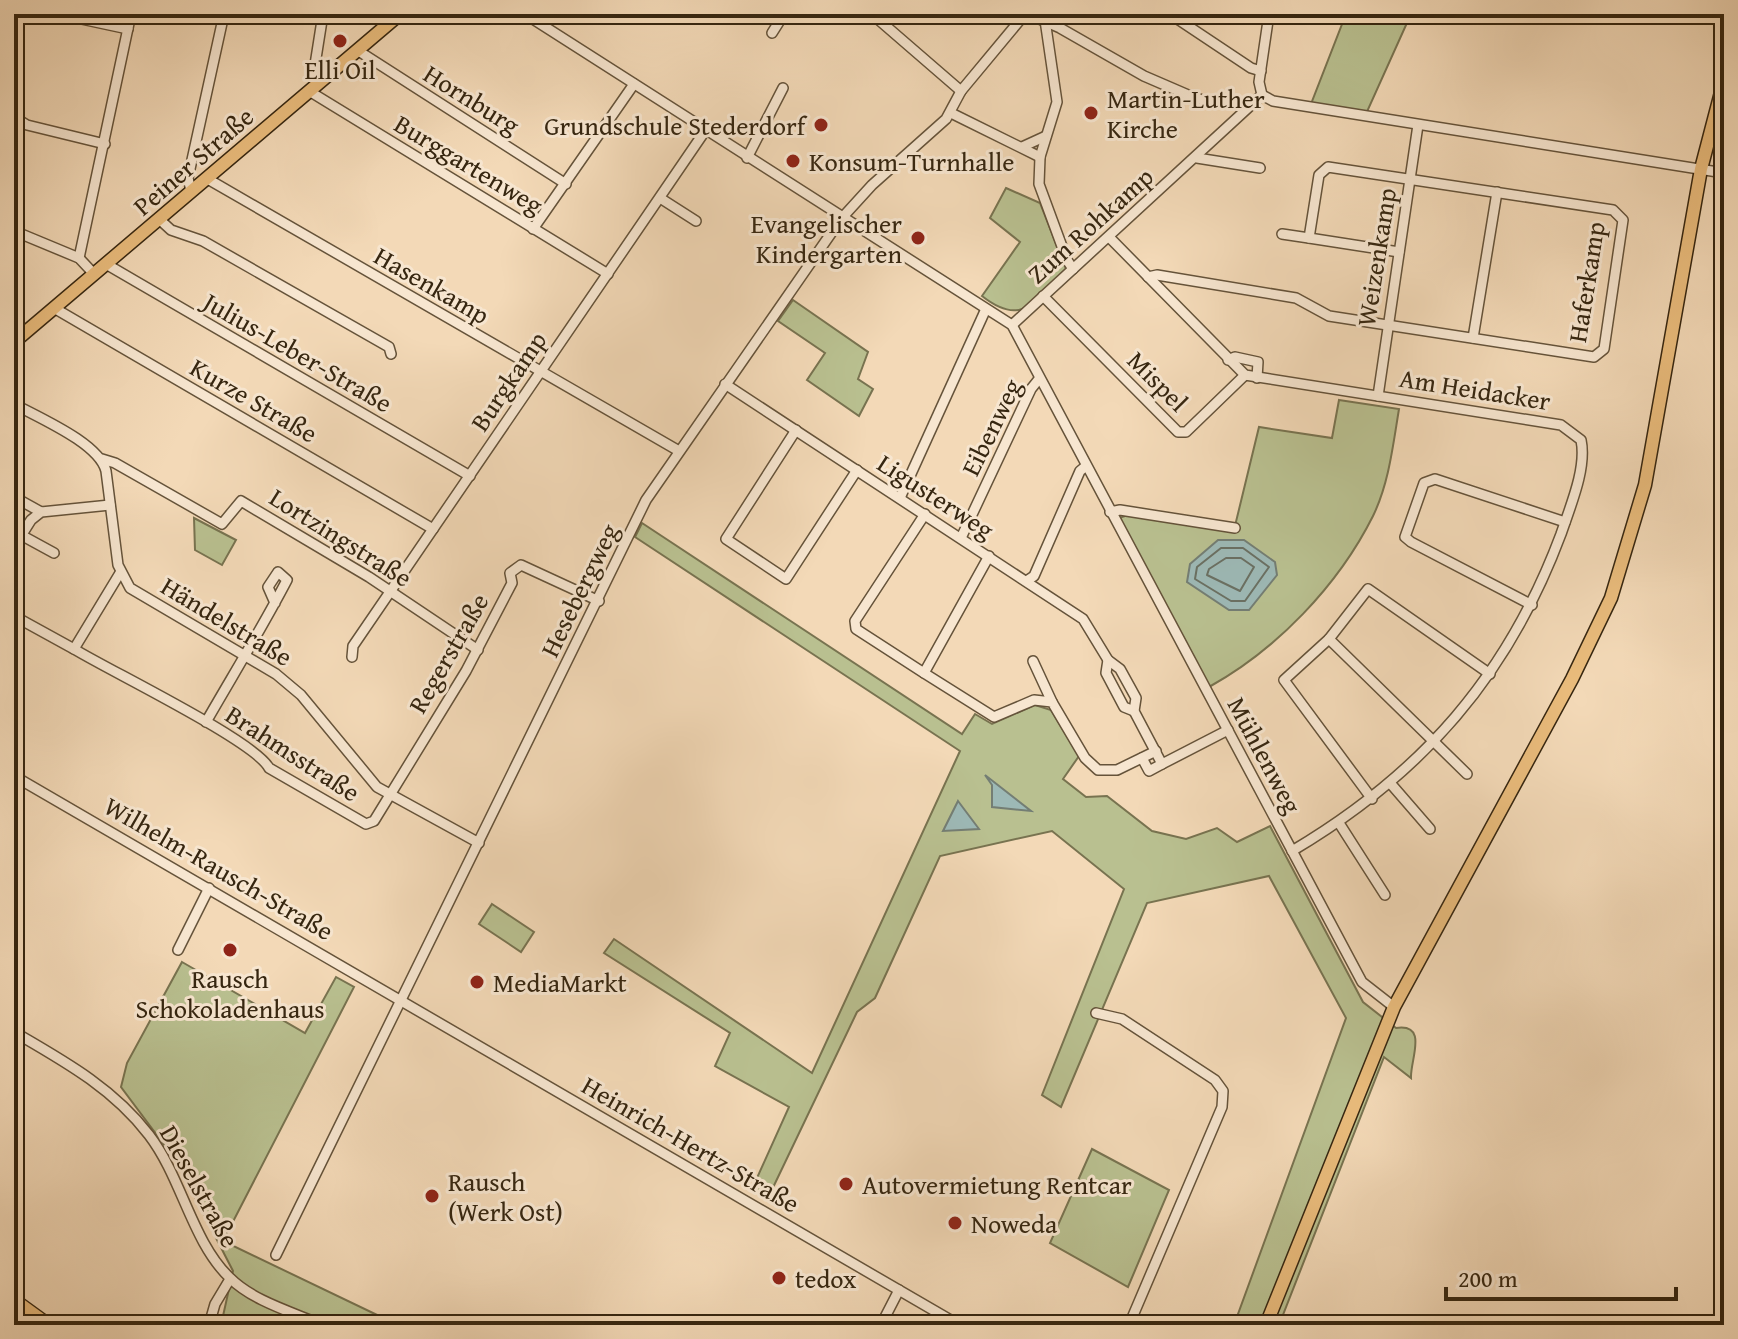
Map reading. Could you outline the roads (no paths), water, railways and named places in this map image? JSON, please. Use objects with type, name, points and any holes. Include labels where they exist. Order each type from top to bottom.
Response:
[{"type":"highway","points":[[14,1301],[47,1325]]},
{"type":"highway","points":[[14,1321],[20,1325]]},
{"type":"main road","name":"Peiner Straße","points":[[14,342],[400,14]]},
{"type":"main road","points":[[1266,1325],[1394,1007],[1572,679],[1615,587],[1645,485],[1701,169],[1724,81]]},
{"type":"street","points":[[79,258],[131,14]]},
{"type":"street","points":[[191,191],[188,178],[224,14]]},
{"type":"street","points":[[313,87],[323,14]]},
{"type":"street","points":[[525,14],[985,311],[1012,325]]},
{"type":"street","points":[[772,33],[784,14]]},
{"type":"street","points":[[872,14],[961,91]]},
{"type":"street","points":[[1031,14],[1144,76],[1188,95],[1202,100],[1253,105]]},
{"type":"street","name":"Hesebergweg","points":[[276,1255],[646,500],[841,219],[872,185],[951,113],[961,91],[1031,14]]},
{"type":"street","points":[[1170,14],[1251,68],[1261,71]]},
{"type":"street","points":[[1269,14],[1261,71],[1262,95],[1273,101],[1724,173]]},
{"type":"street","points":[[72,17],[128,29]]},
{"type":"street","points":[[1045,20],[1057,102],[1040,157],[1042,196],[1073,269]]},
{"type":"street","name":"Hornburg","points":[[357,50],[566,184]]},
{"type":"street","points":[[533,229],[634,84]]},
{"type":"street","name":"Burggartenweg","points":[[313,87],[608,274]]},
{"type":"street","points":[[747,158],[783,88]]},
{"type":"street","name":"Zum Rohkamp","points":[[1012,325],[1262,95]]},
{"type":"street","points":[[951,113],[1040,157]]},
{"type":"street","points":[[14,117],[27,125],[105,144]]},
{"type":"street","name":"Weizenkamp","points":[[1378,396],[1418,125]]},
{"type":"street","name":"Burgkamp","points":[[352,657],[353,646],[705,131]]},
{"type":"street","points":[[1022,147],[1046,136]]},
{"type":"street","points":[[1197,158],[1260,168]]},
{"type":"street","name":"Haferkamp","points":[[1148,277],[1157,275],[1296,298],[1329,316],[1594,357],[1604,349],[1623,220],[1619,214],[1328,167],[1319,175],[1309,238]]},
{"type":"street","name":"Hasenkamp","points":[[206,178],[679,451]]},
{"type":"street","points":[[1473,338],[1497,192]]},
{"type":"street","points":[[660,198],[696,221]]},
{"type":"street","points":[[159,219],[171,230],[203,241],[389,347],[391,354]]},
{"type":"street","points":[[14,231],[79,258],[94,274]]},
{"type":"street","points":[[1282,234],[1399,252]]},
{"type":"street","name":"Am Heidacker","points":[[1109,237],[1245,375],[1570,428],[1581,440],[1583,456],[1565,522],[1532,605],[1490,674],[1435,742],[1391,784],[1339,823],[1292,851]]},
{"type":"street","name":"Julius-Leber-Straße","points":[[106,264],[470,476]]},
{"type":"street","name":"Mispel","points":[[1043,296],[1178,432],[1186,432],[1245,375]]},
{"type":"street","name":"Kurze Straße","points":[[54,308],[433,529]]},
{"type":"street","points":[[900,498],[985,311]]},
{"type":"street","name":"Mühlenweg","points":[[1012,325],[1362,982],[1394,1007]]},
{"type":"street","name":"Am Heidacker","points":[[1228,360],[1235,357],[1254,359],[1259,366],[1257,378]]},
{"type":"street","name":"Eibenweg","points":[[961,538],[1031,389],[1039,379]]},
{"type":"street","name":"Ligusterweg","points":[[725,384],[1028,580],[1083,619],[1108,660],[1120,669],[1136,698],[1134,711],[1162,764]]},
{"type":"street","points":[[14,404],[88,447],[101,459],[120,573],[74,649]]},
{"type":"street","points":[[796,430],[726,539],[786,579],[857,470]]},
{"type":"street","name":"Lortzingstraße","points":[[101,459],[115,463],[222,524],[241,501],[390,591],[478,650]]},
{"type":"street","points":[[1028,580],[1034,576],[1080,471],[1086,466]]},
{"type":"street","points":[[1532,605],[1411,542],[1405,537],[1405,528],[1424,483],[1435,479],[1565,522]]},
{"type":"street","points":[[14,497],[41,512]]},
{"type":"street","points":[[14,547],[31,520],[41,512],[110,505]]},
{"type":"street","points":[[1110,512],[1120,510],[1235,528]]},
{"type":"street","points":[[925,514],[855,621],[856,629],[994,717],[1034,700],[1052,702]]},
{"type":"street","points":[[21,535],[54,553]]},
{"type":"street","points":[[924,673],[989,556]]},
{"type":"street","name":"Regerstraße","points":[[390,796],[478,650],[512,583],[510,573],[521,565],[599,601]]},
{"type":"street","name":"Händelstraße","points":[[120,573],[138,594],[244,655],[301,695],[357,768],[390,796],[479,843]]},
{"type":"street","points":[[1372,799],[1284,680],[1329,639],[1368,589],[1490,674]]},
{"type":"street","name":"Brahmsstraße","points":[[206,722],[275,603]]},
{"type":"street","name":"Brahmsstraße","points":[[14,616],[206,722],[264,757],[269,768],[363,824],[374,821],[390,796]]},
{"type":"street","points":[[1329,639],[1467,774]]},
{"type":"street","points":[[1033,661],[1052,702],[1085,758],[1098,770],[1117,770],[1156,751]]},
{"type":"street","points":[[1142,758],[1149,771],[1228,730]]},
{"type":"street","name":"Wilhelm-Rausch-Straße","points":[[14,776],[402,1000]]},
{"type":"street","points":[[1391,784],[1430,829]]},
{"type":"street","points":[[1339,823],[1385,895]]},
{"type":"street","points":[[178,950],[209,888]]},
{"type":"street","name":"Heinrich-Hertz-Straße","points":[[402,1000],[959,1325]]},
{"type":"street","points":[[1096,1013],[1122,1019],[1215,1080],[1223,1095],[1222,1107],[1129,1325]]},
{"type":"street","name":"Dieselstraße","points":[[14,1032],[93,1079],[136,1119],[173,1171],[206,1246],[230,1279]]},
{"type":"street","points":[[209,1325],[215,1304],[230,1279],[272,1303],[322,1325]]},
{"type":"street","points":[[881,1325],[899,1290]]},
{"type":"water","points":[[1218,540],[1244,540],[1275,562],[1277,575],[1249,610],[1229,610],[1187,582],[1190,564]]},
{"type":"water","points":[[985,775],[1031,811],[992,807],[992,785]]},
{"type":"water","points":[[958,801],[979,829],[943,831]]},
{"type":"place","name":"Elli Oil","points":[[340,41]]},
{"type":"place","name":"Martin-Luther Kirche","points":[[1091,113]]},
{"type":"place","name":"Grundschule Stederdorf","points":[[821,125]]},
{"type":"place","name":"Konsum-Turnhalle","points":[[793,161]]},
{"type":"place","name":"Evangelischer Kindergarten","points":[[918,238]]},
{"type":"place","name":"Rausch Schokoladenhaus","points":[[230,950]]},
{"type":"place","name":"MediaMarkt","points":[[477,982]]},
{"type":"place","name":"Autovermietung Rentcar","points":[[846,1184]]},
{"type":"place","name":"Rausch (Werk Ost)","points":[[432,1196]]},
{"type":"place","name":"Noweda","points":[[955,1223]]},
{"type":"place","name":"tedox","points":[[779,1278]]}]
